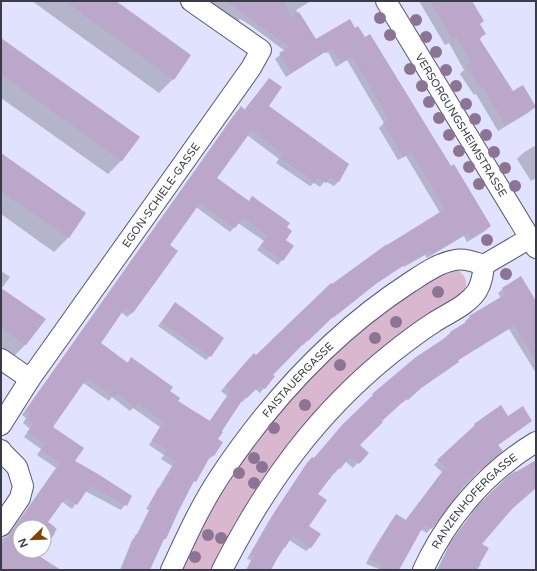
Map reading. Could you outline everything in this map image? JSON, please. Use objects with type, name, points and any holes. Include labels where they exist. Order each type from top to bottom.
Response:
[{"type":"street","name":"EGON-SCHIELE-GASSE","points":[[30,380],[251,68],[261,50],[191,1]]},
{"type":"street","name":"VERSORGUNGSHEIMSTRASSE","points":[[386,1],[531,231]]},
{"type":"street","points":[[222,570],[240,534],[271,485],[293,454],[324,418],[390,355],[433,323],[470,300],[478,290],[482,279],[484,265],[531,231]]},
{"type":"street","name":"FAISTAUERGASSE","points":[[171,570],[191,525],[219,477],[256,426],[299,376],[336,340],[365,315],[402,288],[443,263],[461,259],[484,265]]},
{"type":"street","points":[[1,359],[30,380],[1,425]]},
{"type":"street","name":"RANZENHOFERGASSE","points":[[422,570],[433,548],[447,526],[474,494],[495,471],[536,442]]},
{"type":"street","points":[[1,450],[2,453],[17,467],[23,486],[20,498],[1,526]]},
{"type":"shaded area","points":[[455,269],[462,273],[465,279],[466,286],[463,294],[372,361],[214,570],[179,570],[186,554],[233,471],[298,388],[375,317],[435,275]]},
{"type":"building","points":[[65,1],[116,1],[191,55],[174,80]]},
{"type":"building","points":[[226,1],[283,1],[291,17],[299,12],[316,39],[350,19],[355,28],[358,26],[365,37],[370,34],[451,166],[454,164],[491,226],[472,238],[468,232],[432,254],[430,251],[409,263],[408,262],[377,283],[338,314],[337,313],[308,341],[307,340],[273,375],[275,376],[265,389],[260,385],[247,398],[245,396],[218,439],[223,442],[214,456],[211,455],[196,482],[194,481],[150,570],[121,570],[136,534],[138,535],[152,505],[150,504],[158,488],[160,489],[176,461],[164,454],[167,450],[152,440],[164,422],[138,403],[135,407],[117,393],[114,397],[87,378],[53,427],[84,448],[75,461],[132,496],[127,506],[90,486],[77,505],[66,497],[50,519],[21,519],[60,463],[41,450],[45,444],[27,432],[34,424],[27,418],[30,413],[26,410],[241,106],[245,110],[269,78],[282,87],[269,106],[349,164],[339,182],[330,177],[326,183],[318,178],[315,182],[280,158],[283,154],[252,130],[217,178],[249,201],[252,196],[290,223],[287,227],[292,231],[286,240],[294,246],[283,261],[261,245],[268,236],[243,218],[235,228],[200,203],[170,245],[178,251],[133,313],[125,308],[101,343],[128,363],[131,357],[173,387],[170,391],[180,398],[178,401],[210,421],[231,391],[225,386],[254,353],[256,355],[331,283],[332,284],[387,244],[445,209],[411,152],[403,157],[383,123],[389,119],[352,56],[341,63],[333,49],[330,49],[291,73],[279,53],[290,47]]},
{"type":"building","points":[[430,1],[472,1],[484,21],[480,24],[486,34],[479,38],[513,91],[523,85],[536,107],[505,125],[483,87],[481,89],[466,66],[471,63],[456,37],[452,39]]},
{"type":"building","points":[[1,38],[140,137],[122,161],[1,74]]},
{"type":"building","points":[[1,153],[86,213],[69,238],[1,191]]},
{"type":"building","points":[[521,276],[536,301],[536,361],[514,325],[458,360],[459,362],[420,388],[382,421],[383,422],[360,445],[369,453],[359,464],[350,457],[340,469],[338,468],[318,494],[327,500],[309,526],[321,534],[311,548],[293,535],[285,548],[283,547],[271,570],[247,570],[254,556],[251,554],[274,513],[312,457],[314,458],[342,425],[373,395],[372,394],[416,357],[451,334],[450,332],[471,319],[469,316],[506,294],[502,288]]},
{"type":"building","points":[[1,288],[46,319],[26,345],[1,327]]},
{"type":"building","points":[[175,302],[224,338],[211,357],[162,322]]},
{"type":"building","points":[[501,405],[508,416],[523,406],[532,421],[498,445],[503,451],[477,473],[461,490],[432,529],[424,525],[399,570],[381,570],[383,565],[370,559],[396,514],[406,520],[446,467],[437,460],[475,425],[474,424]]},
{"type":"building","points":[[536,460],[536,488],[512,509],[482,544],[489,548],[476,570],[438,570],[453,539],[478,505],[508,476]]},
{"type":"building","points":[[52,525],[55,527],[55,533],[52,537]]},
{"type":"building","points":[[12,531],[12,559],[44,559],[61,570],[1,570],[1,547]]}]
